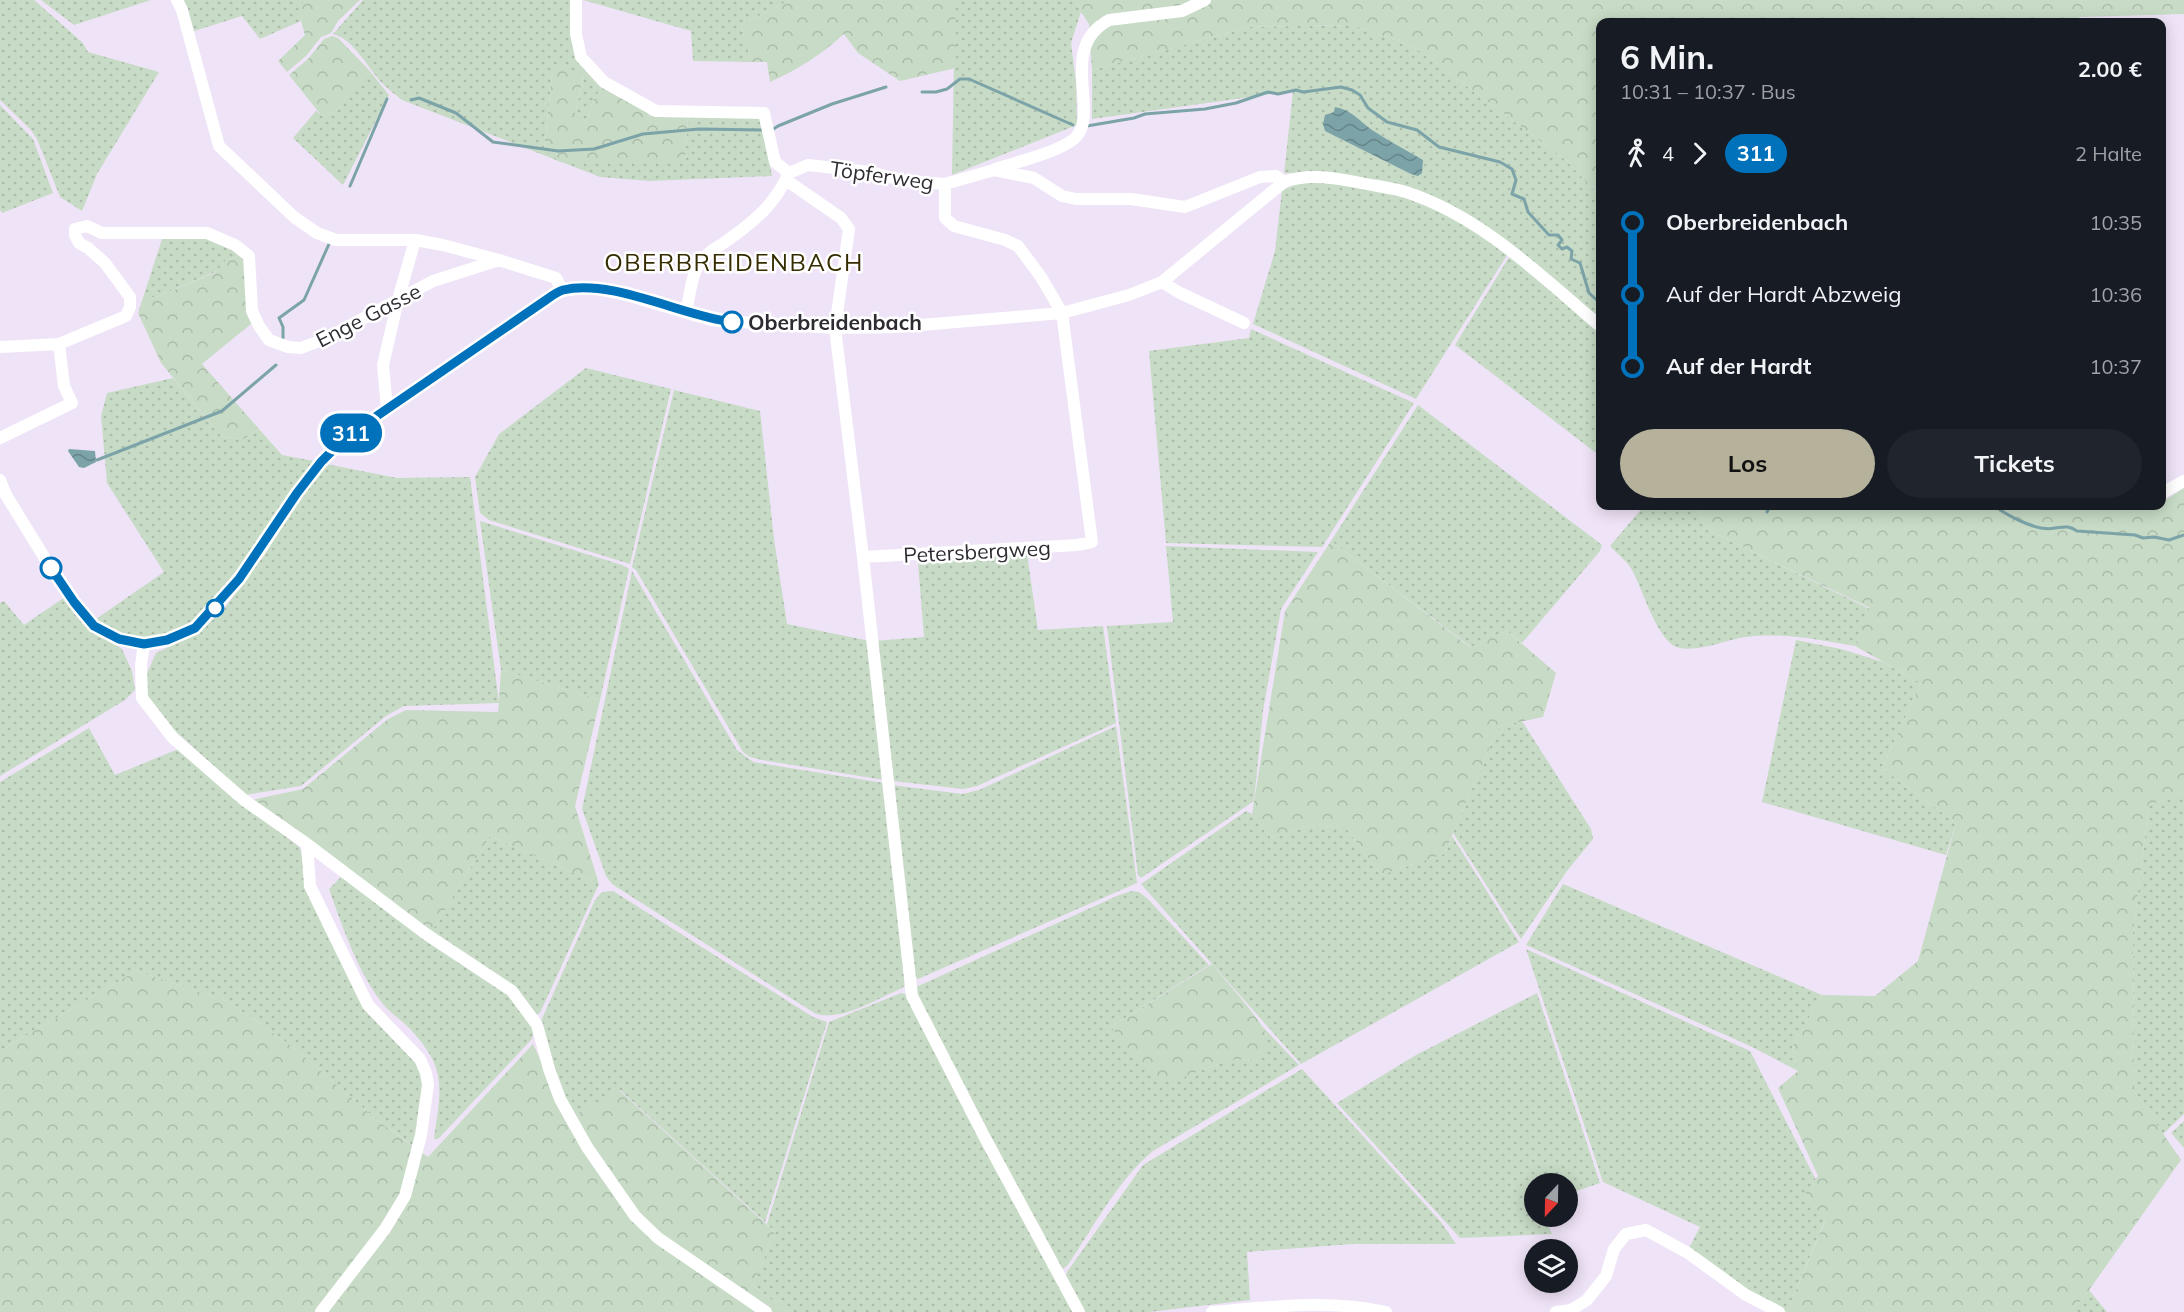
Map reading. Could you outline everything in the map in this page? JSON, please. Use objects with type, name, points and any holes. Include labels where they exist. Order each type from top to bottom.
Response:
[{"type":"street","points":[[177,0],[182,10],[219,146],[294,217],[317,233],[336,240],[415,240],[499,260],[556,278],[562,290]]},
{"type":"street","points":[[576,0],[576,34],[581,57],[604,82],[656,111],[764,113],[775,162],[787,177],[841,218],[849,229],[835,328],[912,996],[985,1138],[1079,1312]]},
{"type":"street","points":[[994,170],[1067,144],[1077,136],[1083,123],[1081,68],[1090,34],[1099,26],[1109,20],[1182,11],[1205,0]]},
{"type":"street","name":"Töpferweg","points":[[787,177],[808,165],[870,172],[905,181],[945,184],[994,170],[1034,178],[1062,196],[1076,199],[1131,199],[1185,207],[1260,177],[1276,176],[1284,182]]},
{"type":"street","points":[[686,312],[696,272],[702,259],[747,226],[765,209],[780,192],[787,177]]},
{"type":"street","points":[[0,480],[6,495],[47,562],[74,602],[94,626],[119,639],[144,644],[167,640],[195,628],[214,609],[259,552],[297,493],[321,462],[352,433],[562,290],[594,288],[711,320],[835,328],[897,327],[1062,313],[1129,295],[1162,282],[1284,182],[1294,178],[1313,177],[1342,179],[1404,192],[1430,201],[1468,220],[1507,247],[1596,323]]},
{"type":"street","points":[[945,184],[945,218],[954,226],[1005,240],[1018,246],[1041,277],[1062,313]]},
{"type":"street","name":"Enge Gasse","points":[[59,344],[126,316],[130,307],[130,297],[105,263],[79,243],[75,229],[87,226],[102,233],[207,233],[235,245],[249,256],[252,311],[259,326],[269,340],[288,347],[301,348],[325,339],[433,281],[499,260]]},
{"type":"street","points":[[387,409],[383,365],[415,240]]},
{"type":"street","points":[[1162,282],[1178,292],[1244,322]]},
{"type":"street","name":"Petersbergweg","points":[[863,557],[1092,542],[1062,313]]},
{"type":"street","points":[[0,347],[59,344],[64,386],[72,403],[0,438]]},
{"type":"street","points":[[2166,491],[2184,481]]},
{"type":"street","points":[[144,644],[141,665],[142,698],[173,738],[244,800],[307,844],[426,934],[512,992],[537,1024],[560,1099],[587,1147],[635,1216],[658,1238],[766,1312]]},
{"type":"street","points":[[307,844],[310,886],[368,1005],[420,1059],[428,1085],[421,1135],[405,1196],[385,1229],[321,1312]]},
{"type":"street","points":[[1556,1312],[1571,1311],[1587,1300],[1606,1276],[1614,1249],[1626,1234],[1646,1230],[1688,1253],[1746,1294],[1779,1312]]},
{"type":"street","points":[[1212,1312],[1310,1303],[1386,1312]]},
{"type":"green space","points":[[0,0],[34,0],[83,43],[88,52],[159,72],[97,174],[82,211],[60,197],[37,139],[31,130],[0,100]]},
{"type":"green space","points":[[41,0],[151,0],[74,25]]},
{"type":"green space","points":[[179,0],[303,0],[301,21],[260,39],[242,16],[194,31],[186,20]]},
{"type":"green space","points":[[303,0],[360,0],[338,21],[331,33],[321,37],[306,56],[287,72],[278,61],[305,35],[301,21]]},
{"type":"green space","points":[[363,0],[574,0],[574,34],[605,84],[594,98],[587,120],[582,124],[574,118],[584,76],[558,67],[552,74],[544,150],[685,163],[688,117],[761,118],[772,176],[650,181],[600,177],[402,100],[383,84],[348,42],[333,34]]},
{"type":"green space","points":[[583,0],[790,0],[741,25],[751,62],[693,61],[691,31]]},
{"type":"green space","points":[[790,0],[955,0],[956,68],[900,81],[858,53],[844,34],[827,49],[770,82],[767,62],[751,62],[741,25]]},
{"type":"green space","points":[[955,0],[1077,0],[1081,12],[1071,43],[1076,82],[1077,125],[952,175]]},
{"type":"green space","points":[[1077,0],[2184,0],[2184,14],[2078,18],[1596,18],[1596,193],[1566,160],[1414,47],[1353,25],[1249,27],[1092,70],[1089,24]]},
{"type":"green space","points":[[1353,25],[1414,47],[1566,160],[1596,193],[1596,316],[1466,214],[1337,173],[1284,173],[1293,91],[1092,119],[1092,70],[1249,27]]},
{"type":"green space","points":[[332,36],[338,38],[369,70],[335,112],[321,115],[289,75],[308,59],[324,39]]},
{"type":"green space","points":[[558,66],[584,75],[574,118],[582,124],[587,120],[594,98],[605,84],[650,116],[688,117],[685,163],[560,162],[544,150],[552,74]]},
{"type":"green space","points":[[369,70],[389,95],[343,185],[293,138],[316,111],[321,115],[335,112]]},
{"type":"green space","points":[[0,105],[33,139],[53,193],[2,213],[0,210]]},
{"type":"green space","points":[[1314,181],[1368,189],[1420,202],[1453,217],[1509,252],[1416,399],[1253,324],[1275,251],[1282,190],[1300,183]]},
{"type":"green space","points":[[207,235],[243,254],[226,260],[217,271],[159,296],[147,298],[138,313],[163,236]]},
{"type":"green space","points":[[243,254],[252,323],[202,364],[259,429],[244,439],[222,437],[161,363],[138,313],[147,298],[159,296],[216,272],[226,260]]},
{"type":"green space","points":[[1511,254],[1596,327],[1596,453],[1455,345]]},
{"type":"green space","points":[[1251,329],[1414,403],[1322,547],[1166,543],[1149,351],[1249,338]]},
{"type":"green space","points":[[586,368],[671,389],[630,564],[489,520],[480,513],[475,477],[499,434]]},
{"type":"green space","points":[[173,378],[222,437],[244,439],[259,429],[282,455],[314,461],[243,564],[217,596],[187,625],[176,631],[152,637],[140,637],[117,631],[96,619],[164,572],[107,483],[101,416],[107,393]]},
{"type":"green space","points":[[674,390],[760,411],[774,539],[787,624],[870,641],[884,780],[762,760],[750,757],[743,752],[636,570],[632,567]]},
{"type":"green space","points":[[1418,405],[1602,545],[1600,551],[1522,643],[1507,631],[1471,647],[1331,541]]},
{"type":"green space","points":[[326,464],[397,478],[470,477],[499,703],[404,706],[386,716],[301,786],[245,795],[171,727],[147,696],[147,673],[156,653],[194,635],[222,612],[260,560],[310,483]]},
{"type":"green space","points":[[2184,488],[2184,793],[2149,805],[2133,932],[2134,1091],[2181,1160],[2082,1300],[2068,1312],[1787,1312],[1825,1221],[1805,1194],[1818,1176],[1778,1088],[1798,1071],[1792,1047],[1822,995],[1875,996],[1918,961],[1956,823],[1882,768],[1921,683],[1855,646],[1870,608],[1706,529],[1699,510],[2166,510],[2166,499]]},
{"type":"green space","points":[[1641,510],[1699,510],[1706,529],[1870,609],[1855,646],[1773,635],[1738,638],[1696,648],[1677,647],[1670,643],[1658,627],[1632,570],[1610,546]]},
{"type":"green space","points":[[480,521],[629,569],[600,700],[501,670]]},
{"type":"green space","points":[[1331,541],[1470,647],[1507,631],[1556,673],[1543,717],[1499,726],[1444,854],[1381,875],[1346,828],[1311,825],[1271,838],[1252,814],[1285,611]]},
{"type":"green space","points":[[1166,546],[1318,552],[1281,609],[1263,711],[1254,801],[1141,878],[1138,875],[1107,626],[1173,622]]},
{"type":"green space","points":[[1027,554],[1038,630],[1103,626],[1116,723],[977,786],[963,789],[893,781],[875,641],[924,637],[918,563]]},
{"type":"green space","points":[[632,571],[737,750],[753,762],[884,783],[905,985],[902,988],[848,1012],[816,1014],[612,884],[606,876],[582,809]]},
{"type":"green space","points":[[65,597],[73,612],[84,625],[122,649],[132,671],[135,690],[125,700],[0,776],[0,603],[4,601],[24,625]]},
{"type":"green space","points":[[1796,640],[1841,649],[1883,662],[1921,683],[1882,768],[1956,823],[1946,855],[1762,802]]},
{"type":"green space","points":[[501,670],[600,700],[575,806],[599,884],[490,836],[432,931],[252,800],[303,789],[388,719],[406,710],[498,712]]},
{"type":"green space","points":[[1522,721],[1591,829],[1593,839],[1567,871],[1521,939],[1453,833],[1499,726]]},
{"type":"green space","points":[[1116,726],[1137,883],[918,979],[915,977],[891,785],[963,794],[979,790]]},
{"type":"green space","points":[[89,728],[115,775],[181,748],[300,848],[304,865],[362,1000],[414,1056],[422,1072],[424,1087],[415,1147],[377,1120],[293,1047],[227,1001],[136,971],[0,1051],[0,782]]},
{"type":"green space","points":[[2184,793],[2184,1114],[2163,1134],[2134,1091],[2133,932],[2149,805]]},
{"type":"green space","points":[[1246,811],[1252,814],[1271,838],[1311,825],[1346,828],[1381,875],[1444,854],[1452,836],[1519,942],[1301,1064],[1141,884]]},
{"type":"green space","points":[[490,836],[599,884],[540,1013],[536,1015],[430,934]]},
{"type":"green space","points":[[343,875],[508,994],[534,1029],[532,1039],[438,1139],[434,1139],[439,1092],[436,1069],[430,1055],[417,1037],[383,1004],[358,963],[329,889]]},
{"type":"green space","points":[[1563,884],[1822,995],[1792,1047],[1798,1071],[1752,1047],[1526,945]]},
{"type":"green space","points":[[613,891],[813,1017],[827,1022],[765,1222],[620,1090],[572,1117],[554,1076],[541,1021],[595,900],[602,892]]},
{"type":"green space","points":[[1132,891],[1139,892],[1148,899],[1209,965],[1111,1027],[1181,1078],[1229,1060],[1260,1059],[1267,1035],[1260,1024],[1299,1065],[1153,1151],[1117,1190],[1068,1265],[1061,1270],[916,998],[916,987]]},
{"type":"green space","points":[[1526,949],[1750,1051],[1816,1180],[1805,1194],[1825,1220],[1787,1312],[1768,1304],[1688,1250],[1700,1227],[1603,1182]]},
{"type":"green space","points":[[1212,964],[1264,1030],[1267,1037],[1265,1051],[1260,1059],[1229,1060],[1181,1078],[1154,1080],[1111,1027]]},
{"type":"green space","points":[[136,971],[227,1001],[293,1047],[377,1120],[428,1157],[533,1044],[568,1119],[619,1090],[775,1232],[753,1285],[787,1312],[0,1312],[0,1051]]},
{"type":"green space","points":[[901,993],[908,995],[1076,1312],[787,1312],[753,1285],[775,1232],[767,1224],[829,1022]]},
{"type":"green space","points":[[1537,993],[1600,1183],[1578,1191],[1578,1173],[1524,1173],[1524,1227],[1549,1227],[1552,1234],[1460,1238],[1337,1103],[1416,1055]]},
{"type":"green space","points":[[1302,1069],[1441,1222],[1456,1244],[1353,1244],[1247,1252],[1250,1300],[1149,1312],[1083,1312],[1065,1278],[1067,1272],[1143,1165]]},
{"type":"green space","points":[[2184,1121],[2184,1148],[2171,1133]]},
{"type":"green space","points":[[2089,1290],[2107,1312],[2068,1312],[2082,1300]]},
{"type":"water","points":[[1335,107],[1351,113],[1372,130],[1423,160],[1422,173],[1418,176],[1411,174],[1325,131],[1323,124],[1325,115],[1334,112]]},
{"type":"water","points":[[69,449],[95,451],[96,462],[84,468],[79,467],[68,451]]},
{"type":"waterway","points":[[922,92],[947,89],[960,79],[969,79],[1073,125]]},
{"type":"waterway","points":[[772,130],[832,104],[886,87]]},
{"type":"waterway","points":[[1087,126],[1145,114],[1205,109],[1236,103],[1268,92],[1278,94],[1296,90],[1303,92],[1341,87],[1352,90],[1360,95],[1368,108],[1387,122],[1417,130],[1439,147],[1500,162],[1512,169],[1516,180],[1512,194],[1524,199],[1528,212],[1549,235],[1558,235],[1562,240],[1558,245],[1562,249],[1567,247],[1572,251],[1571,259],[1580,263],[1589,293],[1596,299]]},
{"type":"waterway","points":[[411,100],[419,98],[456,113],[493,142],[558,151],[594,149],[643,134],[699,129],[762,130]]},
{"type":"waterway","points":[[350,186],[387,99]]},
{"type":"waterway","points":[[283,338],[283,327],[279,318],[304,300],[329,244]]},
{"type":"waterway","points":[[97,460],[222,411],[276,365]]},
{"type":"waterway","points":[[2000,510],[2041,528],[2066,527],[2077,531],[2169,540],[2184,535]]},
{"type":"bus line","name":"311","points":[[51,568],[94,626],[119,639],[144,644],[167,640],[195,628],[214,609],[259,552],[297,493],[321,462],[352,433],[562,290],[594,288],[711,320],[732,322]]},
{"type":"place","name":"Oberbreidenbach","points":[[732,322]]},
{"type":"district","name":"OBERBREIDENBACH","points":[[734,262]]}]
